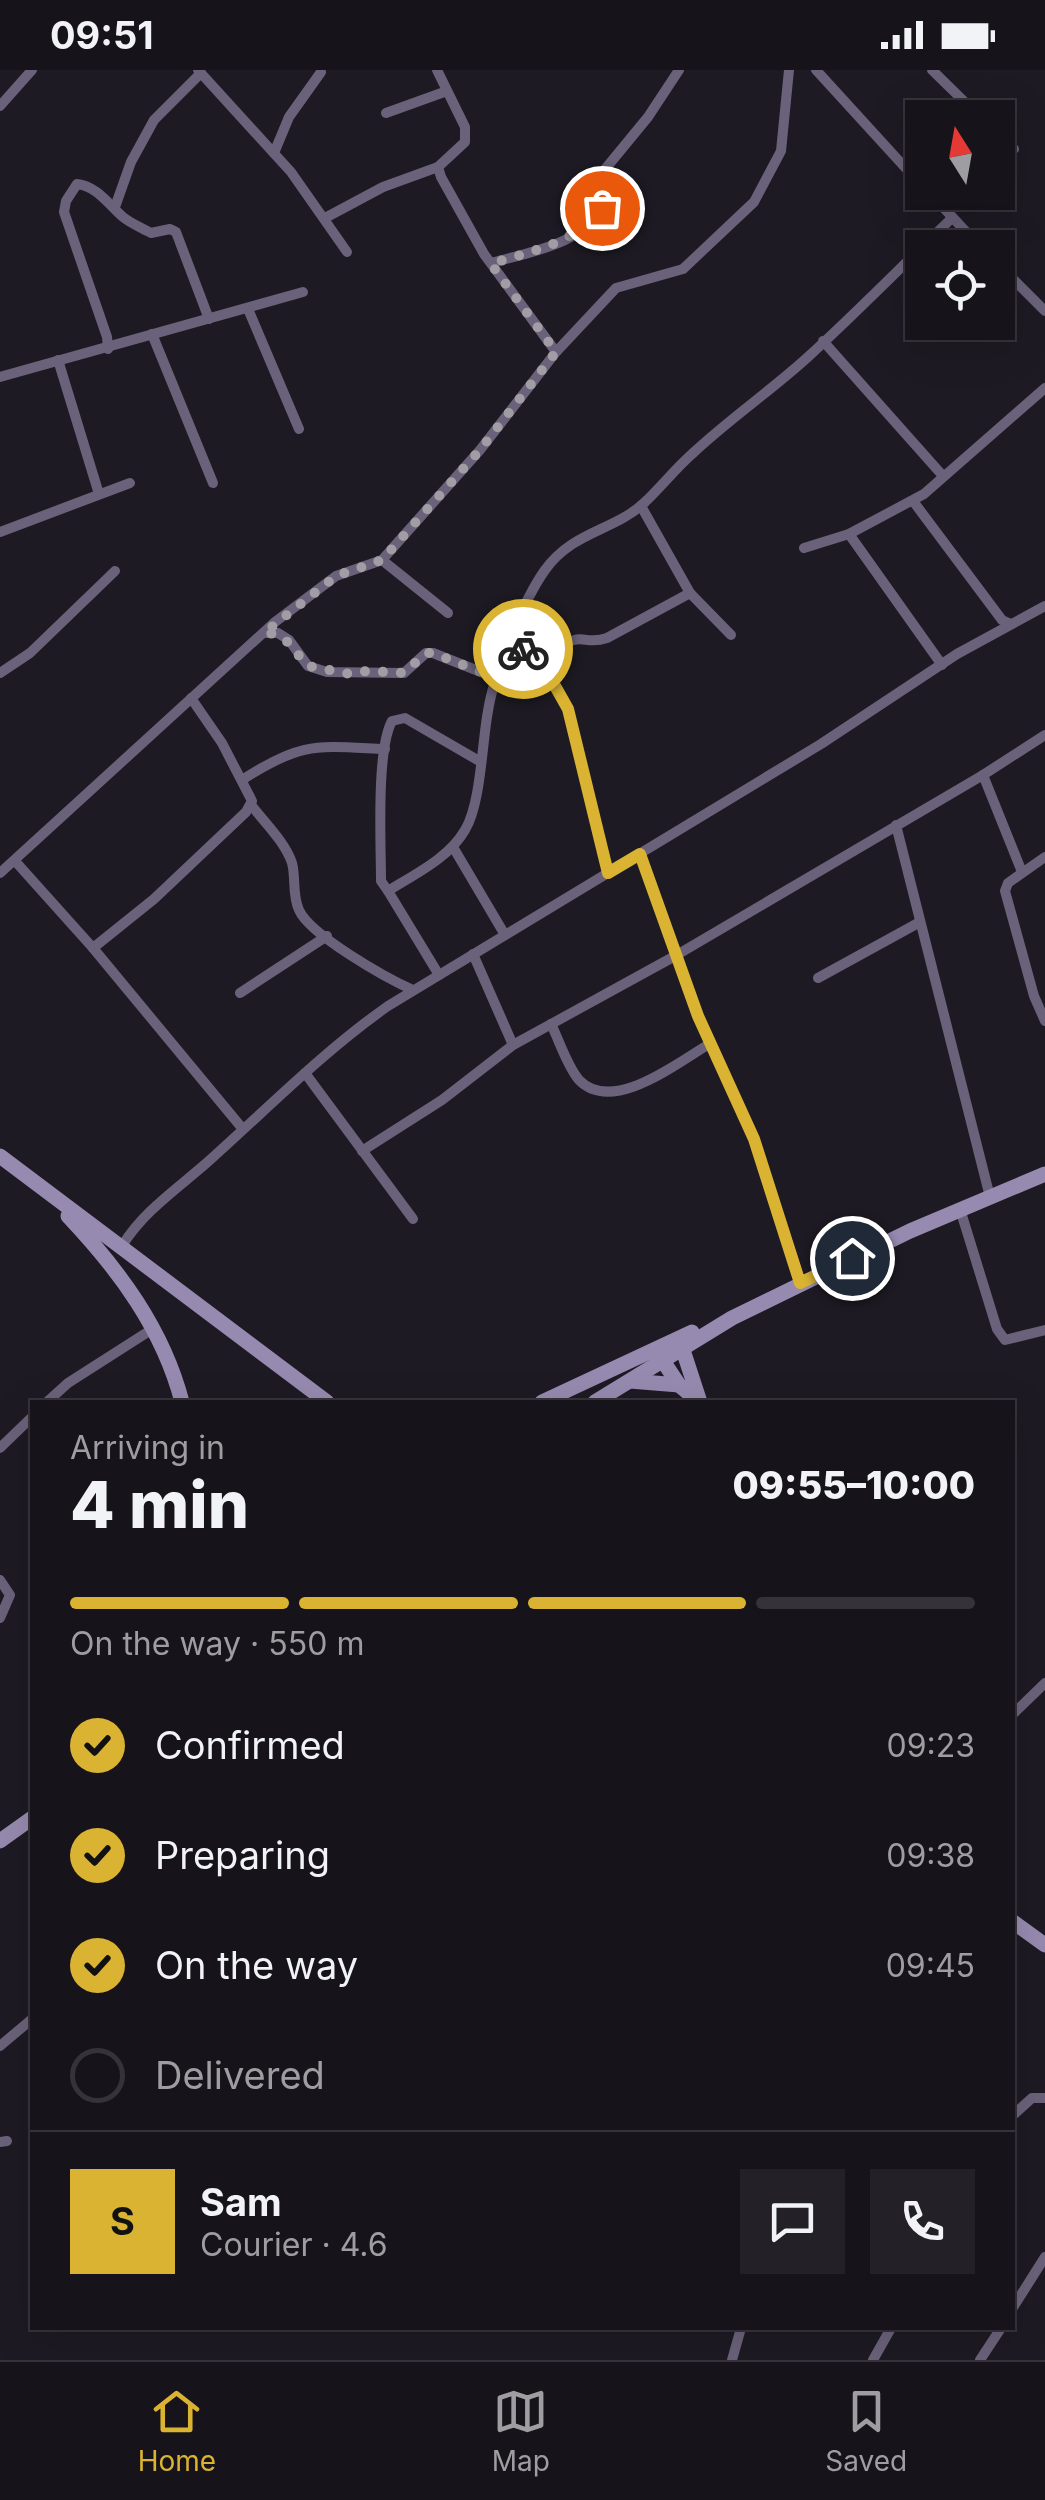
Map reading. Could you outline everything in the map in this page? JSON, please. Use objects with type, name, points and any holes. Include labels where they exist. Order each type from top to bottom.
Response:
[{"type":"main road","points":[[0,1156],[325,1400]]},
{"type":"main road","points":[[598,1400],[682,1347],[800,1283],[1045,1174]]},
{"type":"main road","points":[[53,1197],[127,1286],[154,1328],[181,1400]]},
{"type":"main road","points":[[546,1400],[659,1346],[732,1318]]},
{"type":"main road","points":[[682,1347],[698,1400]]},
{"type":"main road","points":[[662,1361],[679,1385],[697,1400]]},
{"type":"main road","points":[[630,1381],[679,1385]]},
{"type":"main road","points":[[0,1841],[30,1819]]},
{"type":"main road","points":[[1015,1925],[1045,1945]]},
{"type":"street","points":[[0,106],[32,70]]},
{"type":"street","points":[[325,218],[383,187],[438,167],[466,142],[464,126],[437,70]]},
{"type":"street","points":[[491,264],[550,246],[597,216],[603,202],[598,180],[673,84],[679,70]]},
{"type":"street","points":[[0,873],[264,633],[336,576],[382,560],[480,450],[556,352],[616,288],[683,269],[754,202],[781,151],[789,70]]},
{"type":"street","points":[[816,70],[905,167]]},
{"type":"street","points":[[932,70],[963,100]]},
{"type":"street","points":[[115,207],[131,162],[154,120],[200,72],[274,154],[325,218],[346,252]]},
{"type":"street","points":[[274,154],[289,118],[321,72]]},
{"type":"street","points":[[386,113],[447,91]]},
{"type":"street","points":[[438,167],[452,200],[491,264],[556,352]]},
{"type":"street","points":[[108,349],[64,212],[77,184],[84,184],[121,216],[152,233],[170,228],[176,232],[209,320]]},
{"type":"street","points":[[945,210],[964,230]]},
{"type":"street","points":[[388,891],[453,847],[471,817],[496,678],[532,590],[558,554],[570,543],[641,506],[696,450],[824,341],[952,218]]},
{"type":"street","points":[[1015,281],[1045,311]]},
{"type":"street","points":[[0,378],[303,292]]},
{"type":"street","points":[[248,308],[299,429]]},
{"type":"street","points":[[152,334],[213,484]]},
{"type":"street","points":[[824,341],[944,476]]},
{"type":"street","points":[[58,360],[99,494]]},
{"type":"street","points":[[804,548],[849,534],[913,500],[1045,388]]},
{"type":"street","points":[[1,527],[130,483]]},
{"type":"street","points":[[913,500],[1002,620],[1011,624]]},
{"type":"street","points":[[641,506],[690,593],[731,635]]},
{"type":"street","points":[[849,534],[942,664]]},
{"type":"street","points":[[382,560],[448,613]]},
{"type":"street","points":[[0,673],[30,654],[116,571]]},
{"type":"street","points":[[536,659],[572,640],[580,638],[592,643],[607,638],[690,593]]},
{"type":"street","points":[[122,1246],[148,1213],[356,1028],[821,744],[942,664],[1045,606]]},
{"type":"street","points":[[264,633],[278,633],[289,640],[308,666],[328,672],[404,673],[426,653],[433,653],[496,678]]},
{"type":"street","points":[[511,641],[546,670],[568,709],[608,873]]},
{"type":"street","points":[[191,698],[222,743],[252,806],[284,848],[293,866],[294,894],[300,914],[381,975],[413,990]]},
{"type":"street","points":[[439,975],[381,881],[385,749],[392,722],[404,718],[481,762]]},
{"type":"street","points":[[362,1151],[442,1100],[513,1045],[675,956],[983,775],[1045,734]]},
{"type":"street","points":[[242,780],[296,749],[385,749]]},
{"type":"street","points":[[983,775],[1022,872]]},
{"type":"street","points":[[93,948],[172,883],[252,806]]},
{"type":"street","points":[[896,825],[990,1197]]},
{"type":"street","points":[[453,847],[505,935]]},
{"type":"street","points":[[640,854],[675,956],[754,1139],[800,1283]]},
{"type":"street","points":[[1045,857],[1008,883],[1006,891],[1034,996],[1045,1021]]},
{"type":"street","points":[[15,861],[93,948],[242,1128]]},
{"type":"street","points":[[818,978],[920,922]]},
{"type":"street","points":[[240,994],[327,936]]},
{"type":"street","points":[[473,954],[513,1045]]},
{"type":"street","points":[[552,1024],[578,1079],[600,1094],[622,1092],[711,1043]]},
{"type":"street","points":[[305,1073],[413,1220]]},
{"type":"street","points":[[960,1209],[997,1329],[1004,1340],[1045,1330]]},
{"type":"street","points":[[49,1400],[68,1383],[154,1328]]},
{"type":"street","points":[[0,1448],[30,1419]]},
{"type":"street","points":[[0,1580],[10,1595],[0,1618]]},
{"type":"street","points":[[1015,1711],[1045,1683]]},
{"type":"street","points":[[0,2046],[30,2022]]},
{"type":"street","points":[[1015,2113],[1032,2098],[1045,2098]]},
{"type":"street","points":[[1015,2303],[1045,2258]]},
{"type":"street","points":[[732,2360],[740,2330]]},
{"type":"street","points":[[872,2360],[890,2330]]},
{"type":"street","points":[[980,2360],[999,2330]]},
{"type":"way so far","points":[[523,649],[511,641],[496,678],[433,653],[426,653],[404,673],[350,674],[308,666],[289,640],[278,633],[264,633],[336,576],[382,560],[522,398],[556,352],[491,264],[550,246],[577,232],[602,208]]},
{"type":"route","points":[[523,649],[546,670],[568,709],[608,873],[640,854],[698,1016],[754,1139],[800,1283],[852,1258]]}]
